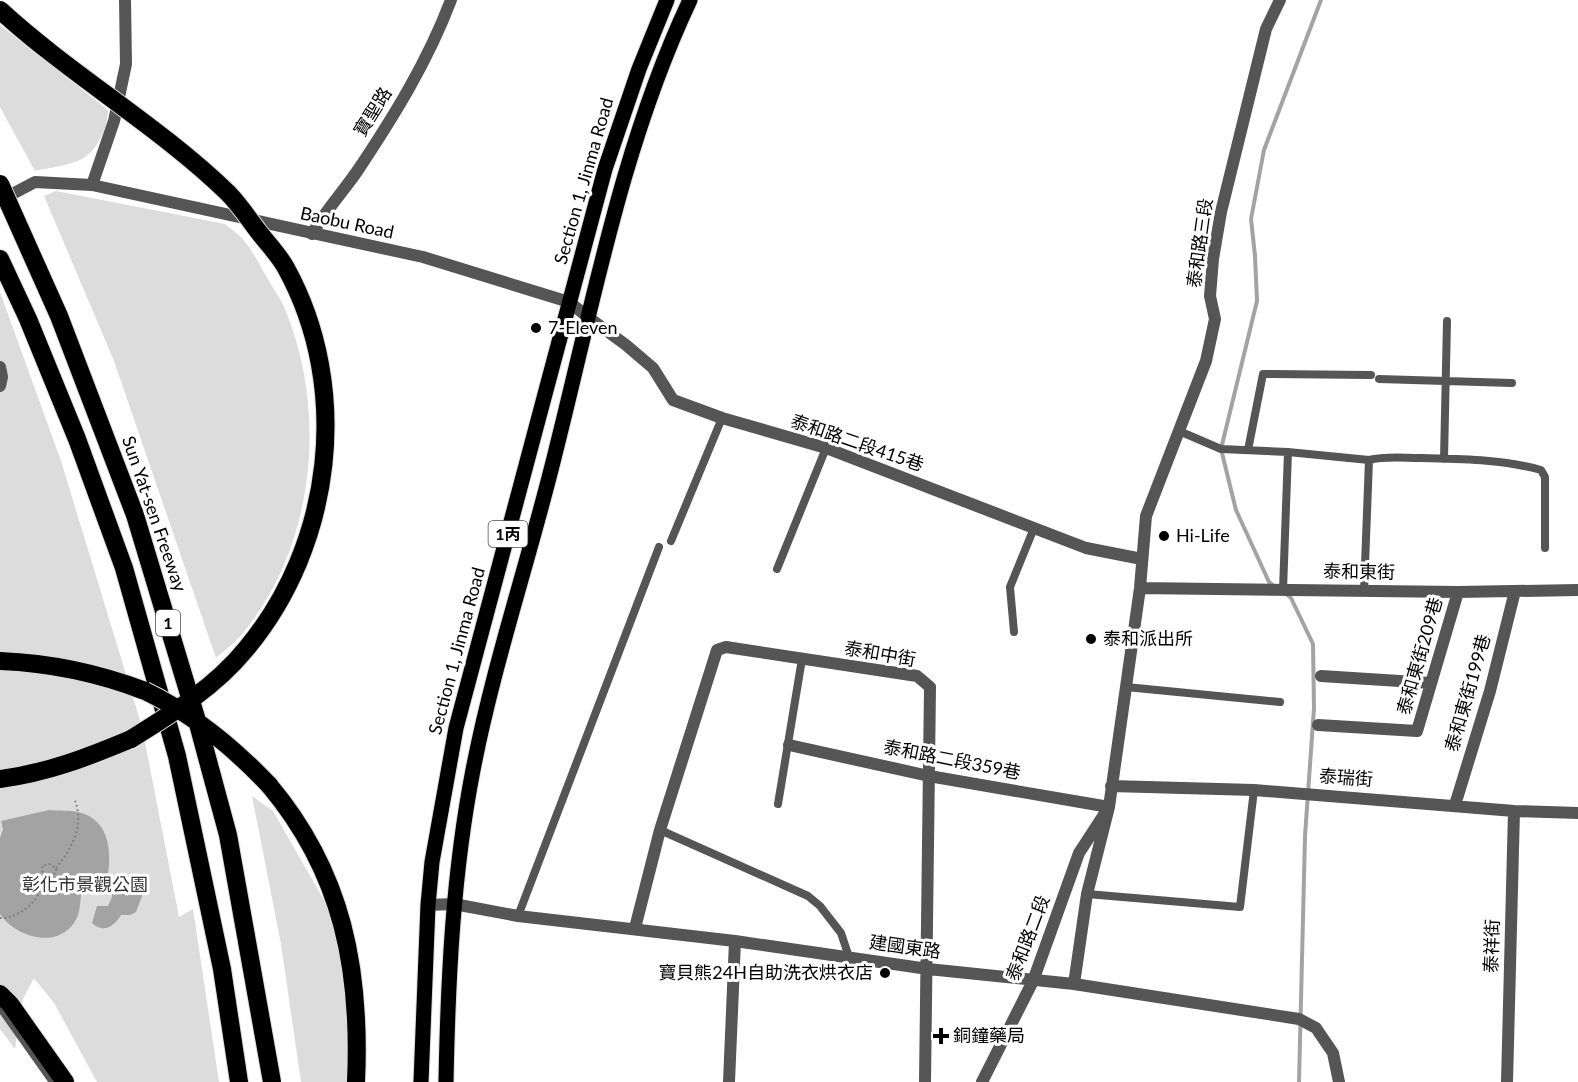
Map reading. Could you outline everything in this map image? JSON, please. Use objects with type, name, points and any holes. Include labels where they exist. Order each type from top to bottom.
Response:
[{"type":"highway","points":[[0,10],[34,42],[170,144],[230,195],[285,266],[307,312],[318,353],[324,395],[325,439],[321,494],[307,543],[288,587],[269,619],[246,650],[214,682],[188,703],[131,739],[84,759],[31,775],[0,779]]},
{"type":"highway","name":"Sun Yat-sen Freeway","points":[[0,184],[59,316],[135,515],[198,724],[228,835],[272,1082]]},
{"type":"highway","name":"1","points":[[0,259],[28,319],[77,439],[124,568],[177,756],[222,969],[239,1082]]},
{"type":"highway","points":[[0,661],[50,664],[71,669],[122,682],[172,704],[221,738],[280,798],[305,833],[318,857],[341,918],[351,960],[356,1082]]},
{"type":"highway","points":[[0,994],[10,1004],[65,1082]]},
{"type":"main road","name":"Section 1, Jinma Road","points":[[422,1082],[428,905],[432,862],[456,728],[605,170],[639,69],[667,0]]},
{"type":"main road","name":"1丙","points":[[446,1082],[454,904],[473,769],[489,700],[556,453],[608,239],[646,112],[690,0]]},
{"type":"street","points":[[92,185],[114,121],[126,64],[125,0]]},
{"type":"street","name":"寶聖路","points":[[312,234],[321,217],[356,173],[389,121],[427,56],[451,0]]},
{"type":"street","name":"泰和路三段","points":[[1142,559],[1146,516],[1206,361],[1215,319],[1210,296],[1213,259],[1221,212],[1266,29],[1280,0]]},
{"type":"street","name":"Baobu Road","points":[[0,200],[35,182],[92,185],[423,257],[569,302],[588,317]]},
{"type":"street","name":"泰和路二段415巷","points":[[588,317],[653,368],[673,400],[722,418],[826,448],[1086,548],[1142,559]]},
{"type":"street","points":[[0,367],[2,377],[0,386]]},
{"type":"street","name":"泰和路二段","points":[[1074,984],[1087,894],[1109,807],[1140,588],[1142,559]]},
{"type":"street","name":"泰和東街","points":[[1140,588],[1458,592],[1578,590]]},
{"type":"street","name":"泰和東街199巷","points":[[1455,805],[1490,692],[1515,591]]},
{"type":"street","name":"泰和東街209巷","points":[[1318,725],[1417,731],[1458,592]]},
{"type":"street","name":"泰和中街","points":[[635,928],[660,830],[717,650],[726,648],[917,676],[930,687],[925,1082]]},
{"type":"street","points":[[1322,676],[1431,683]]},
{"type":"street","name":"泰和路二段359巷","points":[[789,745],[929,776],[1109,807]]},
{"type":"street","name":"泰瑞街","points":[[1111,786],[1254,790],[1514,811],[1578,813]]},
{"type":"street","name":"泰和路二段","points":[[982,1082],[1033,981],[1079,853],[1109,807]]},
{"type":"street","name":"泰祥街","points":[[1507,1082],[1514,811]]},
{"type":"street","name":"建國東路","points":[[428,905],[454,904],[518,916],[635,928],[928,969],[1074,984],[1303,1021],[1316,1028],[1333,1053],[1339,1082]]},
{"type":"street","points":[[729,1082],[735,941]]},
{"type":"lane","points":[[1444,459],[1447,321]]},
{"type":"lane","points":[[1248,450],[1263,374],[1512,383]]},
{"type":"lane","points":[[671,541],[722,418]]},
{"type":"lane","points":[[1179,431],[1221,449],[1288,452],[1369,460],[1380,457],[1517,463],[1540,470],[1545,477],[1545,548]]},
{"type":"lane","points":[[777,569],[826,448]]},
{"type":"lane","points":[[1277,590],[1288,452]]},
{"type":"lane","points":[[1364,591],[1369,460]]},
{"type":"lane","points":[[1014,632],[1010,587],[1034,528]]},
{"type":"lane","points":[[518,916],[659,547]]},
{"type":"lane","points":[[778,804],[802,659]]},
{"type":"lane","points":[[1126,687],[1280,702]]},
{"type":"lane","points":[[1087,894],[1240,907],[1254,790]]},
{"type":"lane","points":[[660,830],[808,896],[820,906],[841,933],[849,957]]},
{"type":"lane","points":[[0,1007],[53,1082]]},
{"type":"path","points":[[45,877],[50,879],[56,872],[56,868],[70,850],[76,836],[78,818],[74,798]]},
{"type":"path","points":[[0,918],[13,916],[40,896],[45,877],[42,866],[49,864],[56,868]]},
{"type":"green space","points":[[0,25],[108,110],[101,138],[93,150],[82,159],[66,165],[35,171],[0,107]]},
{"type":"green space","points":[[56,191],[225,224],[249,247],[285,309],[298,349],[307,391],[310,434],[307,477],[299,519],[286,560],[267,598],[240,636],[216,658],[114,361],[44,196]]},
{"type":"green space","name":"彰化市景觀公園","points":[[0,292],[61,461],[142,727],[179,917],[193,909],[219,1082],[97,1082],[54,1003],[34,978],[23,999],[15,1049],[0,1029]]},
{"type":"green space","points":[[252,796],[273,811],[333,916],[349,1010],[348,1082],[301,1082],[281,944]]},
{"type":"shaded area","points":[[49,810],[78,812],[98,823],[107,842],[109,864],[106,886],[81,895],[79,913],[74,923],[57,936],[46,938],[25,934],[7,922],[0,914],[0,838],[3,829],[1,821]]},
{"type":"shaded area","points":[[128,882],[138,889],[142,896],[136,912],[121,915],[112,925],[105,928],[92,923],[97,906],[108,906],[112,897],[112,888],[119,883]]},
{"type":"waterway","points":[[1274,586],[1269,582],[1236,510],[1221,449],[1257,301],[1251,219],[1264,150],[1321,0]]},
{"type":"waterway","points":[[1285,593],[1291,598],[1313,644],[1314,708],[1305,836],[1299,1082]]},
{"type":"place","name":"7-Eleven","points":[[536,328]]},
{"type":"place","name":"Hi-Life","points":[[1164,536]]},
{"type":"place","name":"泰和派出所","points":[[1091,639]]},
{"type":"place","name":"寶貝熊24H自助洗衣烘衣店","points":[[885,973]]},
{"type":"place","name":"銅鐘藥局","points":[[941,1036]]}]
